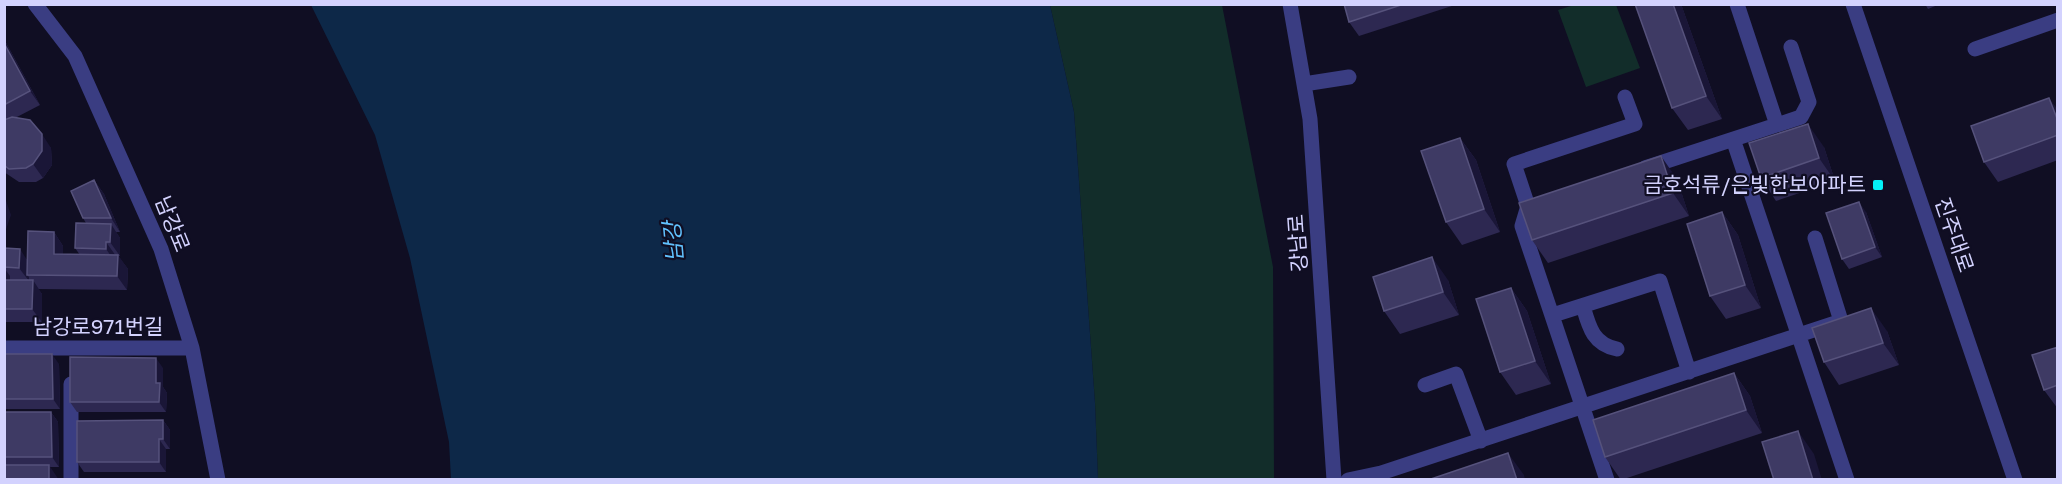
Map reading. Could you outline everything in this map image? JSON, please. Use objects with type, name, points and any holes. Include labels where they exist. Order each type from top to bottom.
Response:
[{"type":"street","name":"남강로","points":[[35,4],[75,56],[161,249],[192,348],[218,480]]},
{"type":"street","name":"강남로","points":[[1290,4],[1310,119],[1334,480]]},
{"type":"street","points":[[1737,4],[1777,125]]},
{"type":"street","name":"진주대로","points":[[1853,4],[2015,480]]},
{"type":"street","points":[[1975,49],[2058,20]]},
{"type":"street","points":[[1630,172],[1801,117],[1809,102],[1791,47]]},
{"type":"street","points":[[1304,84],[1349,77]]},
{"type":"street","points":[[1607,480],[1522,226],[1534,205],[1514,164],[1635,124],[1626,97]]},
{"type":"street","points":[[1733,139],[1847,480]]},
{"type":"street","points":[[1348,480],[1381,473],[1481,441],[1841,321],[1815,238]]},
{"type":"street","points":[[1552,315],[1660,281],[1689,372]]},
{"type":"street","points":[[1583,306],[1591,333],[1608,347],[1617,349]]},
{"type":"street","name":"남강로971번길","points":[[4,348],[71,360],[192,348]]},
{"type":"street","points":[[71,360],[71,480]]},
{"type":"street","points":[[1425,385],[1456,374],[1481,441]]},
{"type":"green space","points":[[1050,5],[1222,5],[1273,267],[1274,479],[1098,479],[1095,403],[1074,112]]},
{"type":"green space","points":[[1574,5],[1616,5],[1640,68],[1586,87],[1558,10]]},
{"type":"water","name":"남강","points":[[311,5],[1050,5],[1074,112],[1095,403],[1098,479],[451,479],[449,442],[410,258],[375,135]]},
{"type":"building","points":[[1344,4],[1404,4],[1349,22]]},
{"type":"building","points":[[1635,4],[1673,4],[1706,96],[1672,108]]},
{"type":"building","points":[[4,43],[30,91],[4,105]]},
{"type":"building","points":[[2049,98],[2058,121],[2058,135],[1984,162],[1971,126]]},
{"type":"building","points":[[12,117],[30,120],[42,134],[42,151],[33,164],[26,168],[9,169],[4,165],[4,120]]},
{"type":"building","points":[[1808,124],[1819,158],[1761,178],[1749,143]]},
{"type":"building","points":[[1460,138],[1484,209],[1446,222],[1421,151]]},
{"type":"building","points":[[1661,156],[1673,193],[1532,240],[1519,203]]},
{"type":"building","points":[[94,180],[111,218],[83,218],[71,191]]},
{"type":"building","points":[[1859,202],[1875,247],[1842,259],[1826,213]]},
{"type":"building","points":[[1722,212],[1745,285],[1710,296],[1687,224]]},
{"type":"building","points":[[76,223],[111,224],[110,242],[106,242],[106,249],[75,248]]},
{"type":"building","points":[[28,231],[54,232],[54,254],[118,255],[117,276],[27,275]]},
{"type":"building","points":[[4,248],[20,249],[19,268],[4,267]]},
{"type":"building","points":[[1432,257],[1443,292],[1384,311],[1373,277]]},
{"type":"building","points":[[4,280],[33,280],[32,309],[4,309]]},
{"type":"building","points":[[1511,288],[1535,361],[1500,372],[1476,299]]},
{"type":"building","points":[[1871,308],[1883,343],[1824,362],[1812,328]]},
{"type":"building","points":[[2058,347],[2058,385],[2044,390],[2032,355]]},
{"type":"building","points":[[4,354],[52,354],[53,399],[4,399]]},
{"type":"building","points":[[70,357],[156,358],[156,383],[160,383],[159,402],[70,402]]},
{"type":"building","points":[[1734,373],[1746,410],[1605,457],[1593,420]]},
{"type":"building","points":[[4,412],[51,412],[52,457],[4,457]]},
{"type":"building","points":[[163,420],[163,439],[159,439],[159,462],[77,462],[77,421]]},
{"type":"building","points":[[1798,431],[1813,480],[1774,480],[1762,442]]},
{"type":"building","points":[[1508,453],[1517,480],[1428,480]]},
{"type":"building","points":[[4,465],[49,465],[49,480],[4,480]]},
{"type":"place","name":"금호석류/은빛한보아파트","points":[[1878,185]]}]
